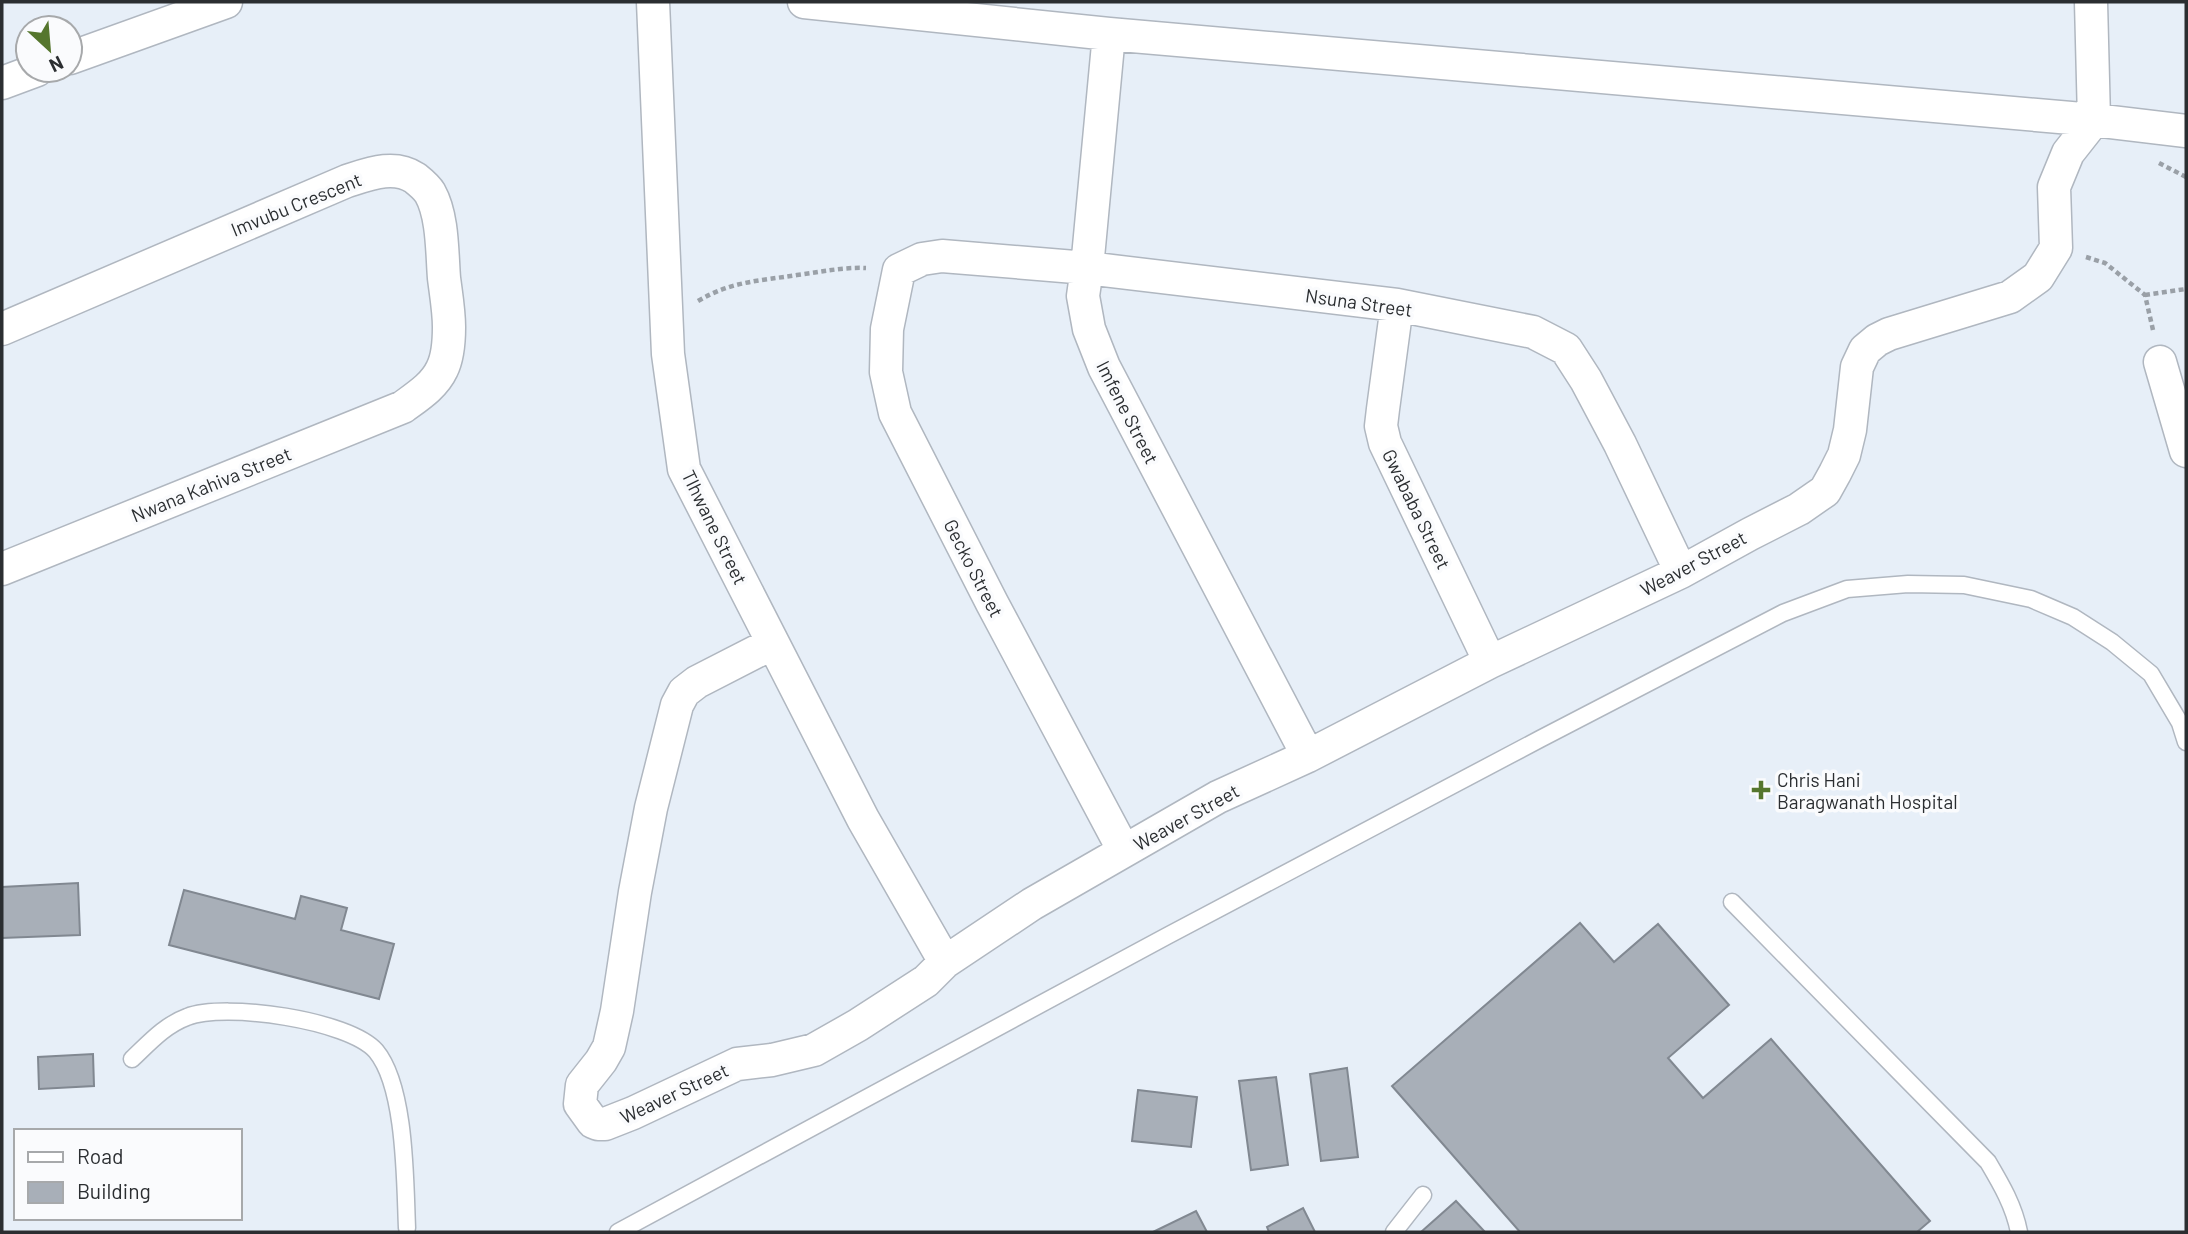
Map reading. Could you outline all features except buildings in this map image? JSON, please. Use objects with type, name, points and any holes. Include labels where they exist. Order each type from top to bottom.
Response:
[{"type":"street","points":[[84,53],[226,2]]},
{"type":"street","name":"Tlhwane Street","points":[[653,2],[668,354],[684,469],[863,819],[945,962]]},
{"type":"street","points":[[804,2],[1109,34],[2094,120],[2186,131]]},
{"type":"street","points":[[2056,248],[2054,187],[2068,153],[2094,120],[2091,2]]},
{"type":"street","name":"Imfene Street","points":[[1109,34],[1083,296],[1089,329],[1104,367],[1308,756]]},
{"type":"street","name":"Imvubu Crescent","points":[[2,329],[348,181],[376,172],[399,171],[416,179],[430,192],[441,232],[449,327],[447,352],[442,370],[431,386],[419,396]]},
{"type":"street","name":"Weaver Street","points":[[774,643],[697,682],[680,698],[651,808],[609,1047],[582,1085],[580,1104],[593,1122],[605,1124],[737,1064],[772,1060],[814,1050],[926,981],[945,962],[1032,904],[1218,797],[1308,756],[1490,662],[1681,572],[1800,509],[1825,491],[1844,455],[1850,430],[1857,367],[1865,350],[1889,334],[2010,297],[2038,277],[2056,248]]},
{"type":"street","name":"Nsuna Street","points":[[898,270],[922,259],[942,256],[1087,268],[1397,305],[1533,332],[1566,349],[1586,380],[1681,572]]},
{"type":"street","name":"Gecko Street","points":[[898,270],[887,329],[886,372],[895,413],[1124,851]]},
{"type":"street","name":"Gwababa Street","points":[[1397,305],[1381,426],[1385,443],[1490,662]]},
{"type":"street","points":[[2160,362],[2186,451]]},
{"type":"street","name":"Nwana Kahiva Street","points":[[2,569],[403,407],[419,396]]},
{"type":"lane","points":[[618,1232],[1167,936],[1540,739],[1783,613],[1847,589],[1908,584],[1964,585],[2031,599],[2073,617],[2112,642],[2151,674],[2180,723],[2186,742]]},
{"type":"lane","points":[[1732,902],[1988,1162],[2003,1186],[2019,1232]]},
{"type":"lane","points":[[132,1059],[156,1035],[186,1017],[229,1010],[272,1014],[358,1038],[376,1051],[393,1087],[404,1161],[404,1231]]},
{"type":"lane","points":[[1394,1232],[1423,1195]]},
{"type":"path","points":[[2056,248],[2105,263],[2145,295],[2160,362]]},
{"type":"path","points":[[666,317],[719,289],[739,284],[842,267],[898,270]]},
{"type":"path","points":[[2145,295],[2186,289]]},
{"type":"place","name":"Chris Hani Baragwanath Hospital","points":[[1761,790]]}]
